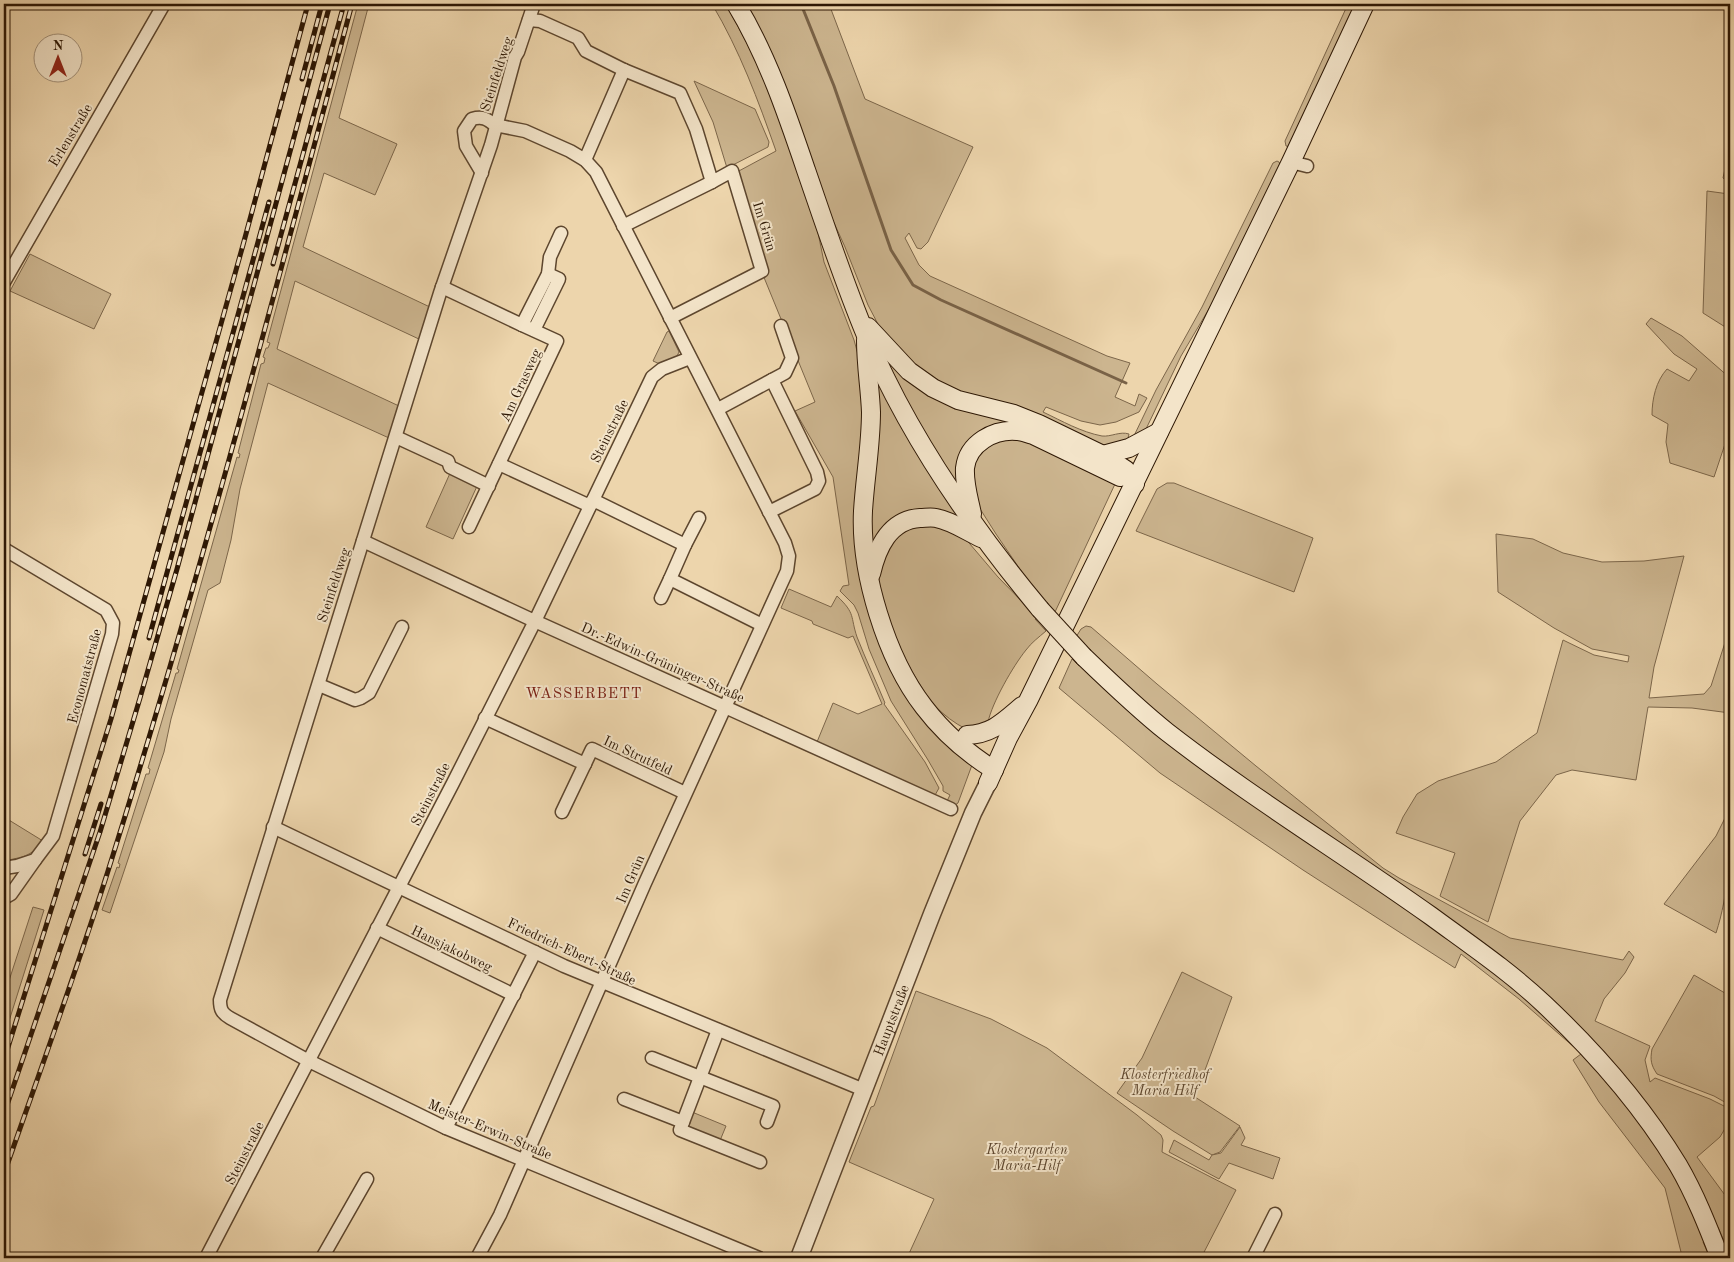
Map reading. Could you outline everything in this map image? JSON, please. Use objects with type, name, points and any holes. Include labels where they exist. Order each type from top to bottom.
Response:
[{"type":"main road","points":[[736,4],[770,72],[832,247],[866,335],[910,424],[979,532],[1040,609],[1084,657],[1130,702],[1212,766],[1451,931],[1543,1002],[1619,1081],[1646,1116],[1678,1165],[1709,1229],[1720,1258]]},
{"type":"main road","points":[[994,769],[1159,432],[1299,164],[1365,4]]},
{"type":"main road","points":[[859,317],[908,371],[933,388],[958,400],[1014,414],[1103,455],[1126,470],[1135,484]]},
{"type":"main road","points":[[866,335],[866,359],[871,411],[863,511],[864,547],[877,610],[892,650],[912,691],[939,724],[972,756],[994,769]]},
{"type":"main road","points":[[979,532],[965,483],[965,465],[972,450],[986,436],[1004,431],[1019,431],[1033,435],[1135,484]]},
{"type":"main road","points":[[1103,455],[1128,448],[1159,432]]},
{"type":"main road","points":[[870,579],[876,553],[885,537],[897,526],[914,519],[934,517],[979,532]]},
{"type":"main road","points":[[939,724],[967,735],[979,735],[992,730],[1028,701]]},
{"type":"main road","points":[[967,735],[994,769]]},
{"type":"street","name":"Erlenstraße","points":[[4,282],[164,4]]},
{"type":"street","name":"Steinfeldweg","points":[[220,1008],[220,1000],[273,827],[442,288],[482,173],[515,57],[534,4]]},
{"type":"street","points":[[529,20],[540,21],[578,38],[586,51],[624,70],[680,93],[696,130],[712,182]]},
{"type":"street","points":[[585,160],[624,70]]},
{"type":"street","name":"Steinfeldweg","points":[[482,173],[466,146],[464,132],[472,119],[478,117],[485,118],[495,125]]},
{"type":"street","name":"Im Grün","points":[[477,1258],[500,1215],[685,794],[787,571],[790,556],[718,409],[690,358],[596,172],[585,160],[525,131],[495,125]]},
{"type":"street","name":"Im Grün","points":[[623,226],[732,171],[762,271],[670,318]]},
{"type":"street","name":"Am Grasweg","points":[[528,328],[558,279],[548,274],[550,257],[561,233]]},
{"type":"street","name":"Am Grasweg","points":[[442,288],[557,342],[469,527]]},
{"type":"street","points":[[718,409],[785,373],[792,358],[781,326]]},
{"type":"street","name":"Steinstraße","points":[[208,1255],[377,928],[400,888],[535,621],[652,377],[662,368],[690,358]]},
{"type":"street","points":[[769,512],[815,489],[819,481],[818,472],[772,380]]},
{"type":"street","points":[[396,437],[448,461],[450,466],[489,486]]},
{"type":"street","points":[[500,464],[685,545]]},
{"type":"street","points":[[661,598],[699,518]]},
{"type":"street","name":"Dr.-Edwin-Grüninger-Straße","points":[[363,541],[951,809]]},
{"type":"street","name":"Economatstraße","points":[[4,549],[106,610],[113,623],[112,634],[53,836],[11,894],[4,898]]},
{"type":"street","points":[[670,579],[762,624]]},
{"type":"street","points":[[319,685],[355,700],[362,698],[368,693],[402,626]]},
{"type":"street","points":[[485,718],[585,764]]},
{"type":"street","name":"Im Strutfeld","points":[[562,812],[592,749],[685,794]]},
{"type":"street","name":"Hauptstraße","points":[[799,1258],[932,914],[973,813],[994,769]]},
{"type":"street","name":"Friedrich-Ebert-Straße","points":[[273,827],[602,983],[864,1090]]},
{"type":"street","points":[[4,868],[35,860]]},
{"type":"street","name":"Hansjakobweg","points":[[377,928],[514,995]]},
{"type":"street","points":[[446,1128],[535,952]]},
{"type":"street","name":"Meister-Erwin-Straße","points":[[220,1008],[222,1013],[230,1018],[309,1060],[446,1128],[759,1258]]},
{"type":"street","points":[[718,1030],[680,1130],[760,1162]]},
{"type":"street","points":[[652,1058],[773,1106],[767,1122]]},
{"type":"street","points":[[624,1099],[683,1122]]},
{"type":"street","points":[[322,1258],[367,1180]]},
{"type":"street","points":[[1252,1258],[1275,1214]]},
{"type":"street","points":[[208,1255],[221,1258]]},
{"type":"green space","points":[[358,4],[369,4],[339,118],[397,144],[375,195],[324,173],[303,247],[432,308],[421,340],[295,281],[277,349],[399,406],[389,438],[268,383],[240,489],[231,540],[220,583],[208,590],[171,719],[164,752],[110,913],[102,910],[117,867],[119,868],[120,864],[118,863],[146,774],[149,774],[150,769],[148,768],[176,673],[179,670],[177,669],[237,457],[239,458],[240,454],[238,453],[261,364],[264,363],[265,358],[263,357],[270,343],[267,342]]},
{"type":"green space","points":[[712,4],[726,4],[766,79],[815,218],[824,262],[854,340],[862,369],[866,399],[861,495],[883,642],[972,765],[958,803],[955,805],[947,801],[950,795],[943,791],[943,786],[928,760],[891,701],[869,649],[858,613],[854,605],[840,591],[843,586],[849,585],[833,477],[795,411],[815,402],[763,275],[737,172],[776,151],[740,58]]},
{"type":"green space","points":[[743,4],[829,4],[865,99],[973,147],[928,242],[921,249],[917,248],[909,233],[905,238],[919,265],[930,276],[1107,356],[1130,363],[1115,397],[1135,406],[1139,394],[1147,398],[1139,412],[1116,422],[1100,425],[1081,421],[1046,407],[1043,412],[1094,434],[1105,436],[1122,433],[1129,434],[1126,447],[1111,449],[968,398],[919,373],[880,328],[868,305]]},
{"type":"green space","points":[[1348,4],[1356,4],[1291,147],[1286,146],[1285,141]]},
{"type":"green space","points":[[694,81],[755,109],[769,142],[768,147],[727,168],[713,122]]},
{"type":"green space","points":[[1730,146],[1730,330],[1703,313],[1707,191],[1729,194],[1729,183],[1723,178]]},
{"type":"green space","points":[[1277,161],[1281,167],[1216,297],[1181,356],[1146,429],[1132,440],[1156,390],[1202,307],[1273,163]]},
{"type":"green space","points":[[30,254],[111,294],[94,329],[10,291]]},
{"type":"green space","points":[[1651,318],[1682,336],[1730,378],[1730,429],[1714,477],[1670,463],[1666,442],[1668,424],[1652,415],[1655,390],[1667,369],[1689,381],[1697,369],[1674,354],[1646,324]]},
{"type":"green space","points":[[669,331],[679,352],[676,358],[662,365],[653,361]]},
{"type":"green space","points":[[880,349],[889,357],[1012,421],[1010,426],[979,437],[963,494],[922,433]]},
{"type":"green space","points":[[871,361],[966,526],[929,513],[873,551],[870,527]]},
{"type":"green space","points":[[1019,436],[1115,484],[1055,612],[1045,601],[1043,603],[996,534],[977,504],[972,490],[972,463],[986,444]]},
{"type":"green space","points":[[451,471],[478,484],[453,539],[426,527]]},
{"type":"green space","points":[[1167,483],[1174,483],[1313,538],[1294,592],[1136,531],[1157,489]]},
{"type":"green space","points":[[939,524],[964,537],[998,577],[1037,617],[1035,619],[1046,631],[1030,645],[1015,665],[998,695],[988,722],[966,729],[949,719],[935,706],[926,694],[898,643],[883,605],[880,588],[879,572],[892,538],[909,528]]},
{"type":"green space","points":[[1496,534],[1533,539],[1563,553],[1602,562],[1644,561],[1684,556],[1654,667],[1649,698],[1704,694],[1711,686],[1730,627],[1730,713],[1692,708],[1648,707],[1636,780],[1572,770],[1556,775],[1520,821],[1488,922],[1440,896],[1455,853],[1396,833],[1403,817],[1417,794],[1438,781],[1496,762],[1537,733],[1563,640],[1594,655],[1628,662],[1629,656],[1592,649],[1554,628],[1498,592]]},
{"type":"green space","points":[[789,589],[831,607],[837,596],[850,611],[857,637],[884,704],[925,762],[939,788],[934,797],[817,742],[833,703],[858,714],[882,704],[853,636],[848,638],[813,624],[812,621],[781,608]]},
{"type":"green space","points":[[1086,626],[1091,627],[1256,766],[1383,868],[1399,878],[1510,938],[1623,960],[1629,951],[1634,957],[1625,973],[1604,999],[1595,1021],[1650,1046],[1645,1060],[1650,1082],[1655,1078],[1710,1099],[1730,1109],[1730,1120],[1720,1137],[1697,1157],[1730,1202],[1730,1255],[1718,1227],[1716,1227],[1604,1055],[1143,704],[1076,637],[1081,629]]},
{"type":"green space","points":[[1072,659],[1506,981],[1576,1044],[1575,1048],[1519,999],[1461,954],[1455,968],[1303,870],[1160,773],[1059,688]]},
{"type":"green space","points":[[1730,812],[1726,888],[1716,933],[1664,904],[1716,836],[1727,814]]},
{"type":"green space","points":[[4,817],[43,841],[30,853],[4,861]]},
{"type":"green space","points":[[33,907],[44,910],[4,1037],[4,996]]},
{"type":"green space","name":"Klosterfriedhof Maria Hilf","points":[[1182,972],[1232,997],[1195,1097],[1240,1126],[1220,1152],[1212,1155],[1117,1093],[1142,1058]]},
{"type":"green space","points":[[1694,975],[1730,996],[1730,1105],[1714,1096],[1657,1074],[1652,1065],[1652,1049]]},
{"type":"green space","name":"Klostergarten Maria-Hilf","points":[[916,991],[991,1019],[1047,1048],[1161,1135],[1163,1140],[1162,1152],[1236,1190],[1201,1258],[907,1258],[934,1199],[849,1162],[871,1107],[874,1106]]},
{"type":"green space","points":[[1581,1054],[1586,1055],[1618,1090],[1667,1160],[1707,1241],[1703,1242],[1710,1258],[1685,1258],[1681,1252],[1665,1188],[1599,1102],[1573,1060]]},
{"type":"green space","points":[[692,1112],[726,1126],[719,1143],[685,1129]]},
{"type":"green space","points":[[1240,1127],[1245,1138],[1241,1145],[1280,1158],[1273,1179],[1229,1163],[1219,1179],[1169,1152],[1174,1140],[1209,1160],[1212,1155],[1221,1153]]},
{"type":"waterway","points":[[801,4],[834,86],[891,250],[913,285],[941,300],[1126,383]]},
{"type":"railway","points":[[4,1060],[111,719],[308,4]]},
{"type":"railway","points":[[302,79],[322,4]]},
{"type":"railway","points":[[4,1114],[100,832],[140,698],[177,569],[330,4]]},
{"type":"railway","points":[[273,264],[344,4]]},
{"type":"railway","points":[[4,1174],[87,935],[177,643],[237,431],[352,4]]},
{"type":"railway","points":[[149,638],[269,202]]},
{"type":"railway","points":[[85,854],[101,804]]},
{"type":"district","name":"WASSERBETT","points":[[584,693]]}]
